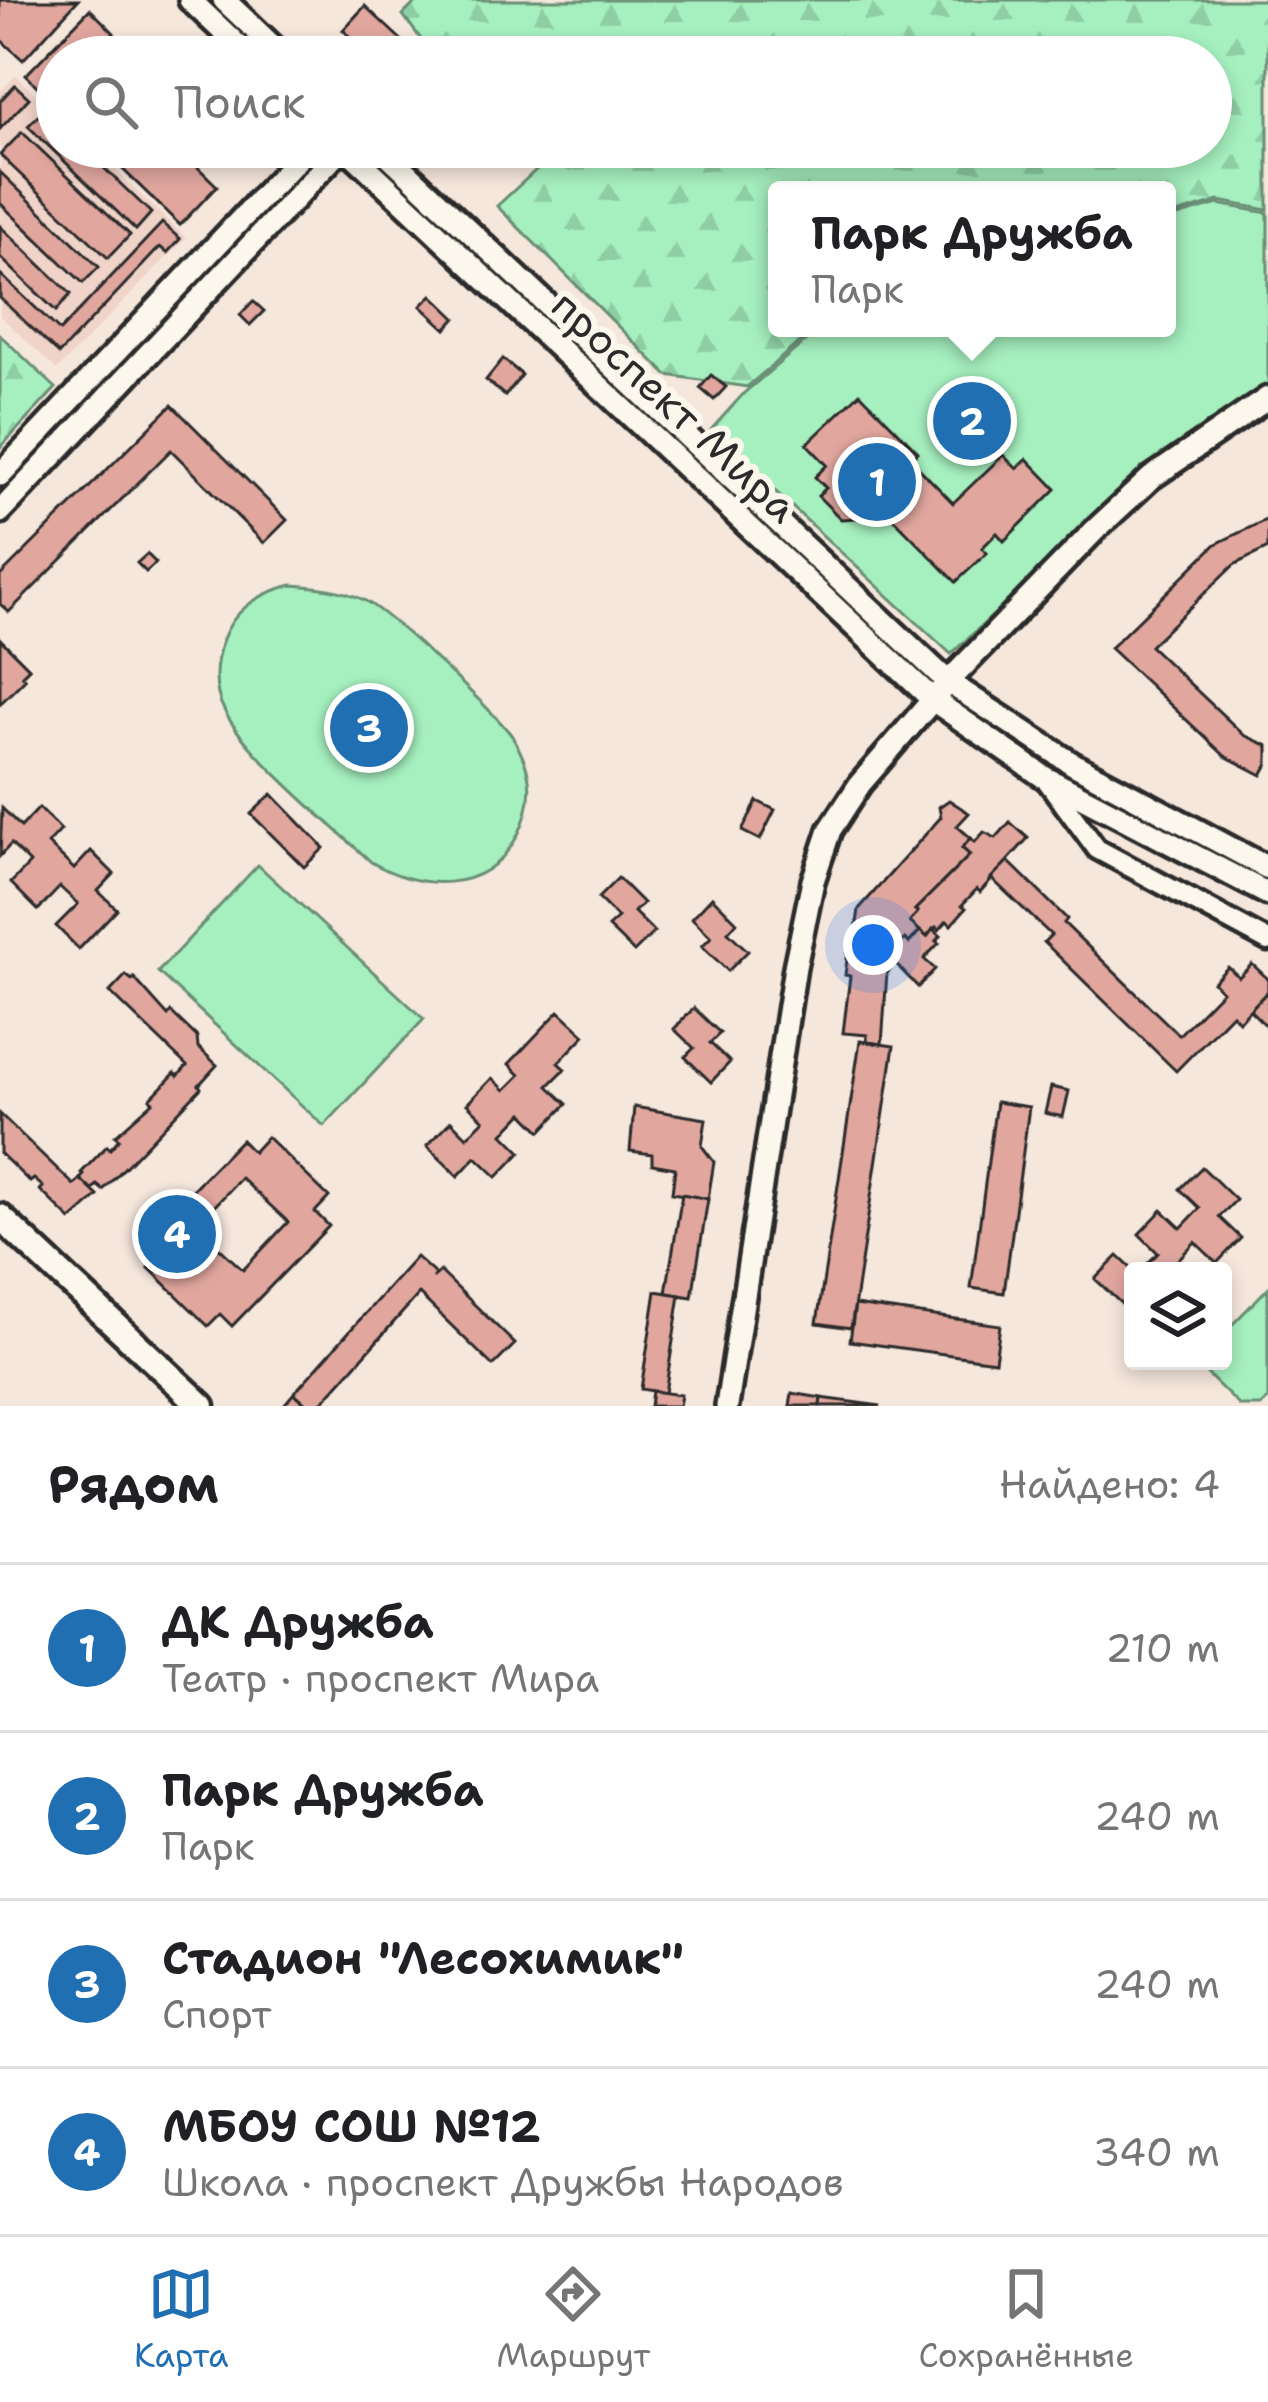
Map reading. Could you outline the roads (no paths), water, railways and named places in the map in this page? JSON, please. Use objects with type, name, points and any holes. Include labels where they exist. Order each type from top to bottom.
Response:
[{"type":"main road","points":[[0,1217],[202,1406]]},
{"type":"street","points":[[190,0],[228,36]]},
{"type":"street","points":[[224,0],[262,36]]},
{"type":"street","points":[[0,475],[289,168]]},
{"type":"street","points":[[0,512],[324,168]]},
{"type":"street","name":"проспект Мира","points":[[366,168],[933,700],[1044,777],[1268,894]]},
{"type":"street","name":"проспект Мира","points":[[402,168],[948,682],[1073,764],[1268,868]]},
{"type":"street","points":[[727,1406],[795,968],[813,881],[830,830],[860,784],[948,682],[1095,530],[1150,478],[1268,398]]},
{"type":"street","points":[[1044,777],[1097,849],[1268,941]]},
{"type":"place","name":"Парк Дружба","points":[[972,421]]},
{"type":"place","name":"ДК Дружба","points":[[877,482]]},
{"type":"place","name":"Стадион \"Лесохимик\"","points":[[369,728]]},
{"type":"place","name":"МБОУ СОШ №12","points":[[177,1234]]}]
